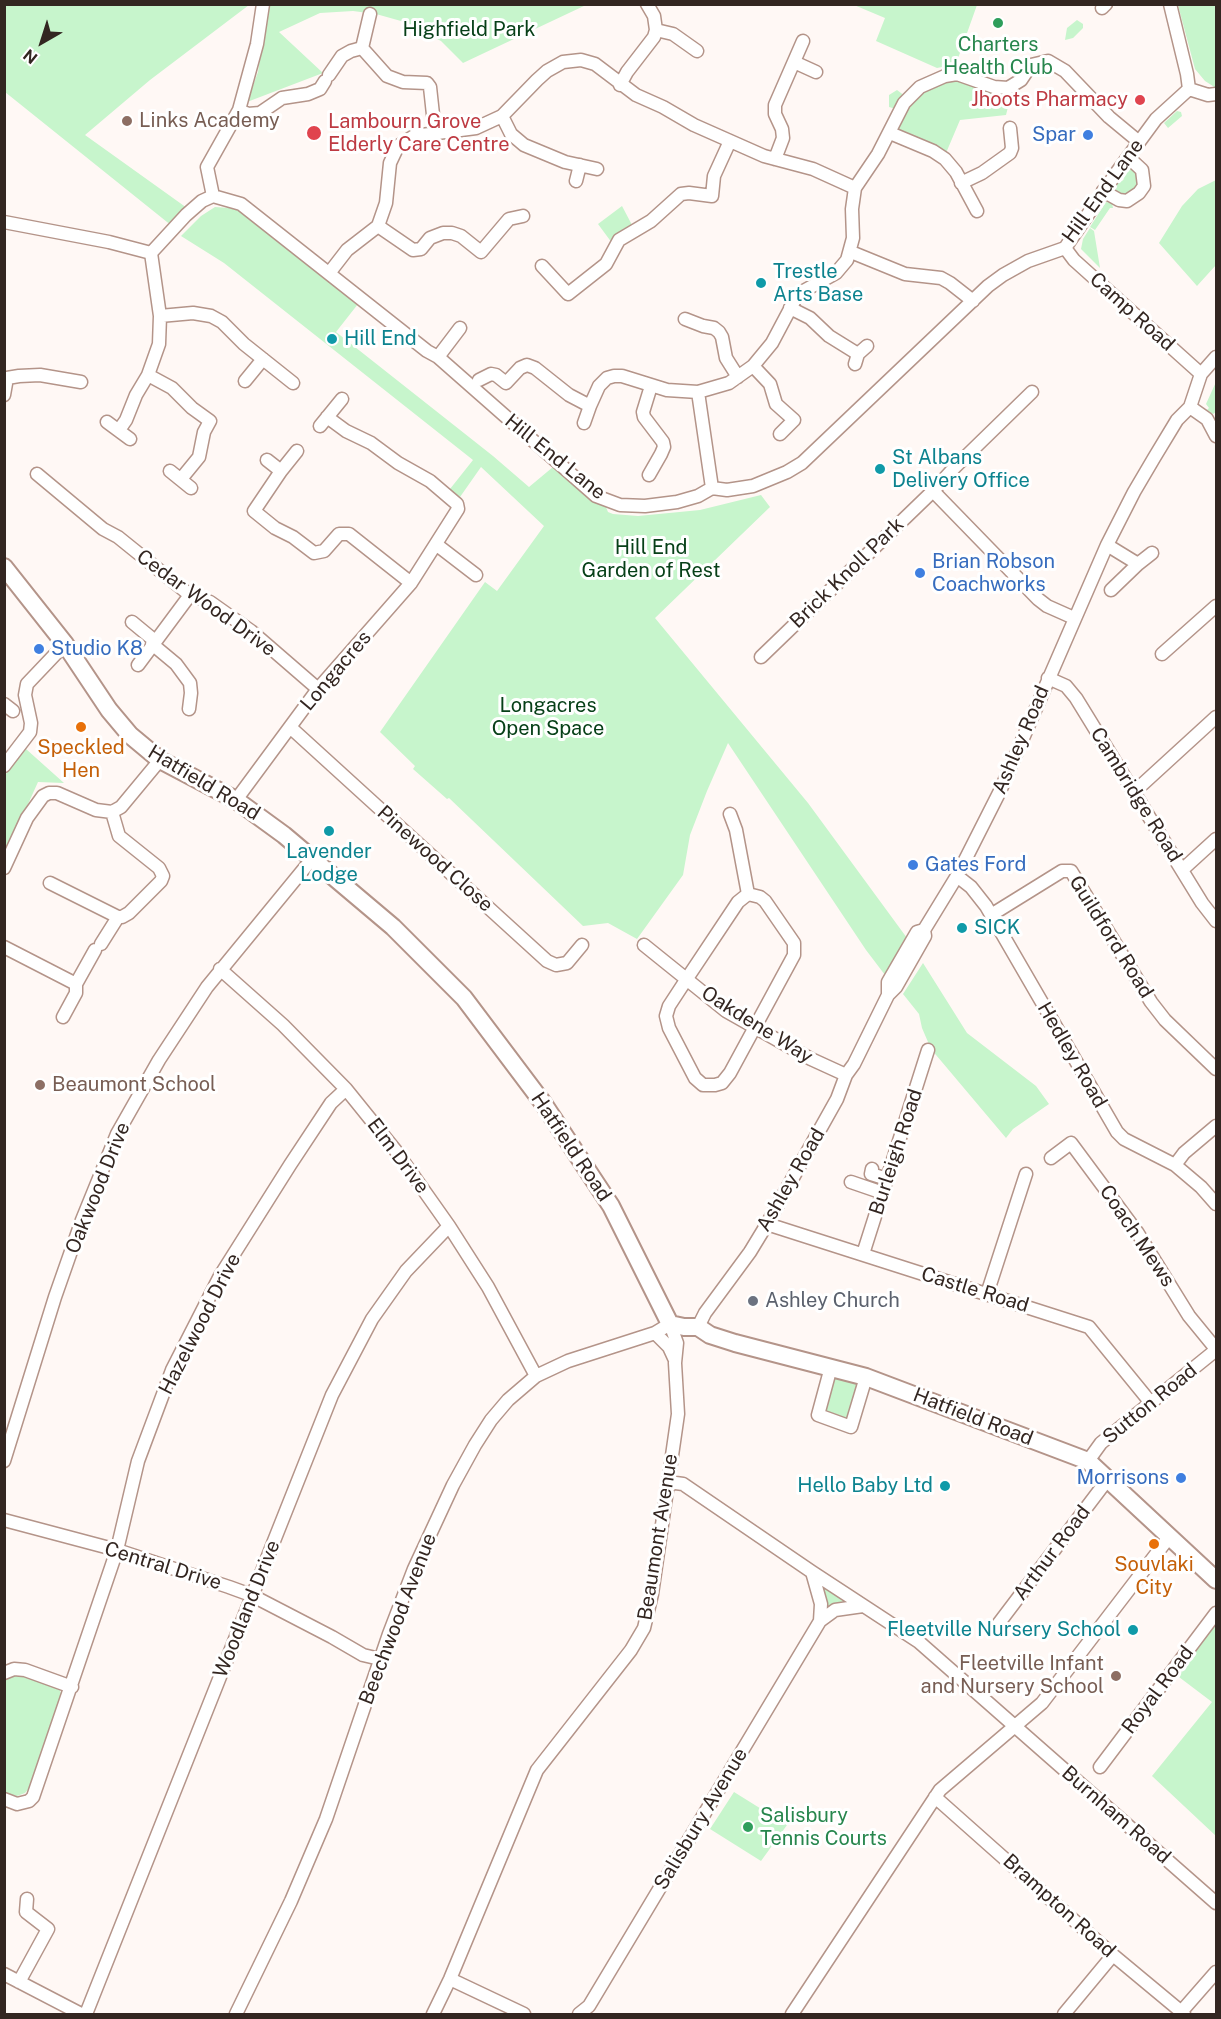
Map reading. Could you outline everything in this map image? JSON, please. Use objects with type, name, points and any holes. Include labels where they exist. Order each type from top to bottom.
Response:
[{"type":"main road","name":"Hatfield Road","points":[[4,567],[65,644],[109,710],[130,735],[160,760],[236,800],[260,816],[377,913],[421,953],[464,998],[543,1103],[611,1206],[670,1324],[684,1327],[698,1326],[718,1338],[866,1377],[1088,1461],[1216,1580]]},
{"type":"street","points":[[151,252],[186,215],[202,201],[213,196],[207,166],[239,110],[257,44],[263,4]]},
{"type":"street","points":[[620,85],[627,72],[654,37],[656,30],[654,16],[647,4]]},
{"type":"street","points":[[1170,4],[1188,74],[1189,88],[1208,95],[1216,94]]},
{"type":"street","points":[[362,48],[370,14]]},
{"type":"street","points":[[656,30],[673,34],[697,51]]},
{"type":"street","points":[[775,159],[783,138],[782,129],[775,114],[775,105],[803,41]]},
{"type":"street","points":[[239,110],[248,114],[260,113],[282,98],[308,94],[320,89],[342,56],[362,48]]},
{"type":"street","points":[[362,48],[387,76],[403,82],[427,82],[430,87],[435,133]]},
{"type":"street","points":[[330,272],[349,248],[378,225],[386,203],[388,175],[393,155],[405,141],[414,136],[476,128],[502,116],[547,71],[563,62],[581,60],[595,64],[636,95],[730,141],[775,159],[813,169],[855,188]]},
{"type":"street","points":[[584,423],[599,386],[607,378],[622,376],[667,390],[698,392],[716,388],[753,366],[772,343],[798,294],[836,273],[847,260],[853,238],[852,209],[855,188],[878,154],[904,103],[920,87],[945,76],[957,74],[994,87],[1008,88],[1021,80],[1031,66],[1048,61],[1065,71],[1109,117],[1138,141]]},
{"type":"street","points":[[794,63],[816,72]]},
{"type":"street","name":"Hill End Lane","points":[[213,196],[241,204],[330,272],[427,351],[438,357],[602,500],[620,505],[645,506],[677,502],[698,496],[712,488],[727,490],[753,486],[802,463],[1003,275],[1028,261],[1065,248],[1138,141],[1163,111],[1189,88]]},
{"type":"street","points":[[502,116],[516,140],[524,145],[565,162],[597,169]]},
{"type":"street","points":[[961,183],[982,173],[1010,153],[1012,148],[1010,128]]},
{"type":"street","points":[[890,133],[940,155],[949,162],[977,211]]},
{"type":"street","points":[[542,266],[568,294],[606,264],[619,240],[651,221],[681,194],[712,196],[714,176],[730,141]]},
{"type":"street","points":[[1103,191],[1119,200],[1127,201],[1144,186],[1142,170],[1128,157]]},
{"type":"street","points":[[576,181],[580,165]]},
{"type":"street","points":[[378,225],[413,250],[421,249],[430,238],[437,234],[452,233],[461,236],[481,252],[505,215],[523,216]]},
{"type":"street","points":[[4,222],[151,252]]},
{"type":"street","name":"Camp Road","points":[[1065,248],[1074,260],[1201,374]]},
{"type":"street","points":[[119,430],[126,420],[157,353],[160,316],[151,252]]},
{"type":"street","points":[[851,252],[905,274],[941,278],[973,301]]},
{"type":"street","points":[[790,308],[810,318],[829,336],[860,355]]},
{"type":"street","points":[[160,316],[193,313],[211,316],[222,322],[236,337],[293,383]]},
{"type":"street","points":[[685,319],[714,328],[719,332],[726,358],[738,377]]},
{"type":"street","points":[[438,357],[460,328]]},
{"type":"street","points":[[1216,357],[1201,374],[1190,407],[1207,419],[1216,436]]},
{"type":"street","points":[[245,381],[263,359]]},
{"type":"street","points":[[479,380],[491,374],[506,383],[520,368],[527,365],[535,368],[569,395],[590,406]]},
{"type":"street","points":[[753,366],[770,384],[776,404],[798,418],[780,434]]},
{"type":"street","points":[[4,395],[6,376],[40,375],[81,382]]},
{"type":"street","points":[[148,375],[172,388],[192,408],[210,421],[204,432],[199,457],[181,479]]},
{"type":"street","points":[[649,475],[664,447],[663,442],[644,417],[643,412],[651,386]]},
{"type":"street","points":[[698,392],[712,488]]},
{"type":"street","name":"Brick Knoll Park","points":[[761,657],[1032,392]]},
{"type":"street","name":"Longacres","points":[[236,800],[318,689],[411,584],[458,512],[458,504],[422,476],[398,463],[371,443],[324,421],[342,399]]},
{"type":"street","name":"Ashley Road","points":[[698,1326],[767,1224],[837,1099],[846,1075],[854,1064],[888,995],[896,987],[906,959],[925,936],[924,930],[957,876],[1000,791],[1107,545],[1154,458],[1177,420],[1190,407]]},
{"type":"street","points":[[107,422],[130,439]]},
{"type":"street","points":[[297,451],[250,515],[293,537],[314,553],[324,551],[339,534],[350,534],[411,584]]},
{"type":"street","points":[[267,460],[281,471]]},
{"type":"street","points":[[170,471],[191,488]]},
{"type":"street","name":"Cedar Wood Drive","points":[[37,474],[103,529],[118,537],[190,595],[210,602],[252,631],[318,689]]},
{"type":"street","points":[[933,491],[1038,599],[1047,606],[1074,618]]},
{"type":"street","points":[[437,545],[476,575]]},
{"type":"street","points":[[1107,545],[1138,564]]},
{"type":"street","points":[[1111,590],[1152,553]]},
{"type":"street","points":[[138,665],[190,595]]},
{"type":"street","points":[[1162,654],[1216,606]]},
{"type":"street","points":[[132,622],[176,664],[190,683],[189,709]]},
{"type":"street","points":[[4,766],[30,732],[31,723],[25,695],[27,684],[65,644]]},
{"type":"street","name":"Cambridge Road","points":[[1048,678],[1072,692],[1202,903],[1216,921]]},
{"type":"street","points":[[1134,792],[1216,717]]},
{"type":"street","name":"Pinewood Close","points":[[290,727],[547,961],[556,965],[567,963],[582,945]]},
{"type":"street","points":[[4,868],[27,818],[43,795],[57,793],[96,810],[112,812],[121,807],[160,760]]},
{"type":"street","points":[[50,883],[118,917],[129,913],[161,881],[163,876],[159,868],[119,836],[112,812]]},
{"type":"street","points":[[730,814],[736,830],[748,894]]},
{"type":"street","points":[[1182,870],[1216,839]]},
{"type":"street","name":"Oakwood Drive","points":[[4,1461],[55,1297],[82,1220],[117,1134],[159,1060],[220,969],[312,858]]},
{"type":"street","name":"Guildford Road","points":[[991,915],[1062,871],[1071,871],[1151,1002],[1165,1020],[1216,1069]]},
{"type":"street","name":"Hedley Road","points":[[957,876],[978,895],[991,915],[1117,1132],[1124,1139],[1175,1165],[1201,1187],[1216,1204]]},
{"type":"street","points":[[748,894],[760,897],[765,902],[794,943],[794,955],[730,1073],[722,1083],[704,1085],[695,1078],[669,1028],[666,1016],[669,1006],[738,902],[748,894]]},
{"type":"street","points":[[63,1017],[76,993],[76,984],[118,917]]},
{"type":"street","name":"Oakdene Way","points":[[644,945],[726,1011],[811,1059],[846,1075]]},
{"type":"street","points":[[4,947],[76,984]]},
{"type":"street","name":"Elm Drive","points":[[220,969],[283,1025],[346,1089],[396,1152],[449,1226],[488,1287],[536,1376]]},
{"type":"street","name":"Burleigh Road","points":[[863,1254],[928,1050]]},
{"type":"street","name":"Hazelwood Drive","points":[[4,1799],[17,1804],[29,1801],[33,1797],[117,1550],[138,1461],[172,1370],[227,1266],[290,1164],[331,1103],[346,1089]]},
{"type":"street","points":[[1175,1165],[1184,1153],[1216,1126]]},
{"type":"street","name":"Coach Mews","points":[[1051,1158],[1071,1143],[1137,1232],[1189,1316],[1216,1350]]},
{"type":"street","points":[[872,1169],[871,1174],[887,1179]]},
{"type":"street","points":[[987,1294],[1026,1174]]},
{"type":"street","points":[[850,1182],[883,1193]]},
{"type":"street","name":"Castle Road","points":[[767,1224],[1089,1327],[1151,1403]]},
{"type":"street","name":"Woodland Drive","points":[[86,2014],[332,1395],[367,1329],[406,1271],[449,1226]]},
{"type":"street","name":"Beechwood Avenue","points":[[236,2014],[291,1901],[326,1819],[380,1659],[414,1569],[458,1475],[491,1420],[508,1400],[536,1376],[568,1361],[655,1333],[670,1324]]},
{"type":"street","name":"Beaumont Avenue","points":[[433,2014],[450,1979],[537,1770],[631,1650],[644,1628],[652,1594],[678,1414],[676,1343],[670,1324]]},
{"type":"street","name":"Beaumont Avenue","points":[[655,1333],[669,1347],[675,1362]]},
{"type":"street","name":"Sutton Road","points":[[1088,1461],[1101,1443],[1216,1350]]},
{"type":"street","points":[[831,1367],[818,1415],[851,1427],[866,1377]]},
{"type":"street","name":"Arthur Road","points":[[996,1627],[1108,1479]]},
{"type":"street","points":[[668,1482],[683,1484],[863,1606]]},
{"type":"street","name":"Central Drive","points":[[4,1520],[117,1550],[251,1595],[363,1655],[380,1659]]},
{"type":"street","points":[[792,2014],[940,1790],[1051,1693],[1170,1536]]},
{"type":"street","points":[[812,1572],[820,1604],[820,1621]]},
{"type":"street","points":[[820,1621],[835,1610],[863,1606]]},
{"type":"street","name":"Burnham Road","points":[[863,1606],[926,1648],[1216,1903]]},
{"type":"street","name":"Royal Road","points":[[1100,1767],[1216,1614]]},
{"type":"street","name":"Salisbury Avenue","points":[[579,2014],[589,2006],[820,1621]]},
{"type":"street","points":[[4,1673],[14,1669],[25,1670],[72,1687]]},
{"type":"street","name":"Brampton Road","points":[[935,1797],[1113,1955],[1183,2013]]},
{"type":"street","points":[[19,1982],[48,1929],[26,1911],[27,1899]]},
{"type":"street","points":[[1064,2014],[1113,1955]]},
{"type":"street","points":[[1183,2013],[1216,1972]]},
{"type":"street","points":[[4,1974],[81,2014]]},
{"type":"street","points":[[450,1979],[509,2011],[524,2014]]},
{"type":"green space","points":[[4,5],[249,5],[150,80],[85,135],[187,208],[172,226],[5,92]]},
{"type":"green space","name":"Highfield Park","points":[[267,5],[586,5],[463,63],[441,41],[401,21],[353,11],[320,13],[279,32],[323,73],[247,102],[258,72]]},
{"type":"green space","points":[[854,5],[977,5],[956,64],[937,68],[876,41],[885,18]]},
{"type":"green space","points":[[1178,5],[1216,5],[1216,88],[1205,81],[1195,69]]},
{"type":"green space","points":[[1077,20],[1083,24],[1083,28],[1073,38],[1065,40],[1067,28]]},
{"type":"green space","points":[[952,78],[1020,87],[1009,103],[1006,115],[960,120],[946,153],[899,132],[897,123],[918,93]]},
{"type":"green space","points":[[897,90],[905,96],[896,109],[889,107],[889,95]]},
{"type":"green space","points":[[1177,111],[1181,112],[1182,116],[1168,128],[1164,123]]},
{"type":"green space","points":[[1130,165],[1135,166],[1141,184],[1129,196],[1114,193],[1120,180],[1124,179],[1122,177]]},
{"type":"green space","points":[[1216,180],[1216,265],[1197,286],[1159,243],[1182,206],[1198,189]]},
{"type":"green space","points":[[1106,202],[1112,203],[1113,208],[1110,208],[1095,230],[1090,227]]},
{"type":"green space","points":[[622,206],[632,225],[623,229],[612,243],[598,224]]},
{"type":"green space","name":"Longacres Open Space","points":[[215,207],[243,212],[358,304],[336,332],[529,487],[553,467],[592,500],[606,507],[608,512],[638,516],[700,510],[761,495],[770,507],[655,618],[808,803],[907,938],[885,975],[728,743],[690,835],[683,875],[637,939],[608,923],[583,926],[449,798],[447,799],[413,769],[415,766],[380,732],[485,582],[497,591],[544,526],[481,467],[460,497],[450,489],[473,460],[224,263],[181,236],[201,216]]},
{"type":"green space","points":[[1090,228],[1094,231],[1100,268],[1081,249],[1083,239]]},
{"type":"green space","points":[[1216,382],[1216,412],[1213,414],[1207,410],[1209,408],[1206,404]]},
{"type":"green space","points":[[26,749],[64,783],[38,782],[5,855],[5,775]]},
{"type":"green space","points":[[923,963],[967,1033],[1036,1086],[1049,1104],[1013,1129],[1006,1138],[931,1049],[919,1014],[903,994]]},
{"type":"green space","points":[[834,1371],[865,1381],[851,1426],[821,1416]]},
{"type":"green space","points":[[823,1587],[846,1600],[825,1608]]},
{"type":"green space","points":[[1216,1622],[1216,1836],[1152,1776],[1212,1702],[1175,1674]]},
{"type":"green space","points":[[13,1674],[22,1674],[59,1688],[63,1699],[31,1786],[25,1793],[17,1796],[5,1793],[5,1681]]},
{"type":"green space","name":"Salisbury Tennis Courts","points":[[734,1792],[787,1825],[761,1861],[710,1829]]},
{"type":"place","name":"Charters Health Club","points":[[998,23]]},
{"type":"place","name":"Jhoots Pharmacy","points":[[1140,100]]},
{"type":"place","name":"Links Academy","points":[[127,121]]},
{"type":"place","name":"Lambourn Grove Elderly Care Centre","points":[[314,133]]},
{"type":"place","name":"Spar","points":[[1088,135]]},
{"type":"place","name":"Trestle Arts Base","points":[[761,283]]},
{"type":"place","name":"Hill End","points":[[332,339]]},
{"type":"place","name":"St Albans Delivery Office","points":[[880,469]]},
{"type":"place","name":"Brian Robson Coachworks","points":[[920,573]]},
{"type":"place","name":"Studio K8","points":[[39,649]]},
{"type":"place","name":"Speckled Hen","points":[[81,727]]},
{"type":"place","name":"Lavender Lodge","points":[[329,831]]},
{"type":"place","name":"Gates Ford","points":[[913,865]]},
{"type":"place","name":"SICK","points":[[962,928]]},
{"type":"place","name":"Beaumont School","points":[[40,1085]]},
{"type":"place","name":"Ashley Church","points":[[753,1301]]},
{"type":"place","name":"Morrisons","points":[[1181,1478]]},
{"type":"place","name":"Hello Baby Ltd","points":[[945,1486]]},
{"type":"place","name":"Souvlaki City","points":[[1154,1544]]},
{"type":"place","name":"Fleetville Nursery School","points":[[1133,1630]]},
{"type":"place","name":"Fleetville Infant and Nursery School","points":[[1116,1676]]},
{"type":"place","name":"Salisbury Tennis Courts","points":[[748,1827]]},
{"type":"park label","name":"Hill End Garden of Rest","points":[[651,560]]}]
